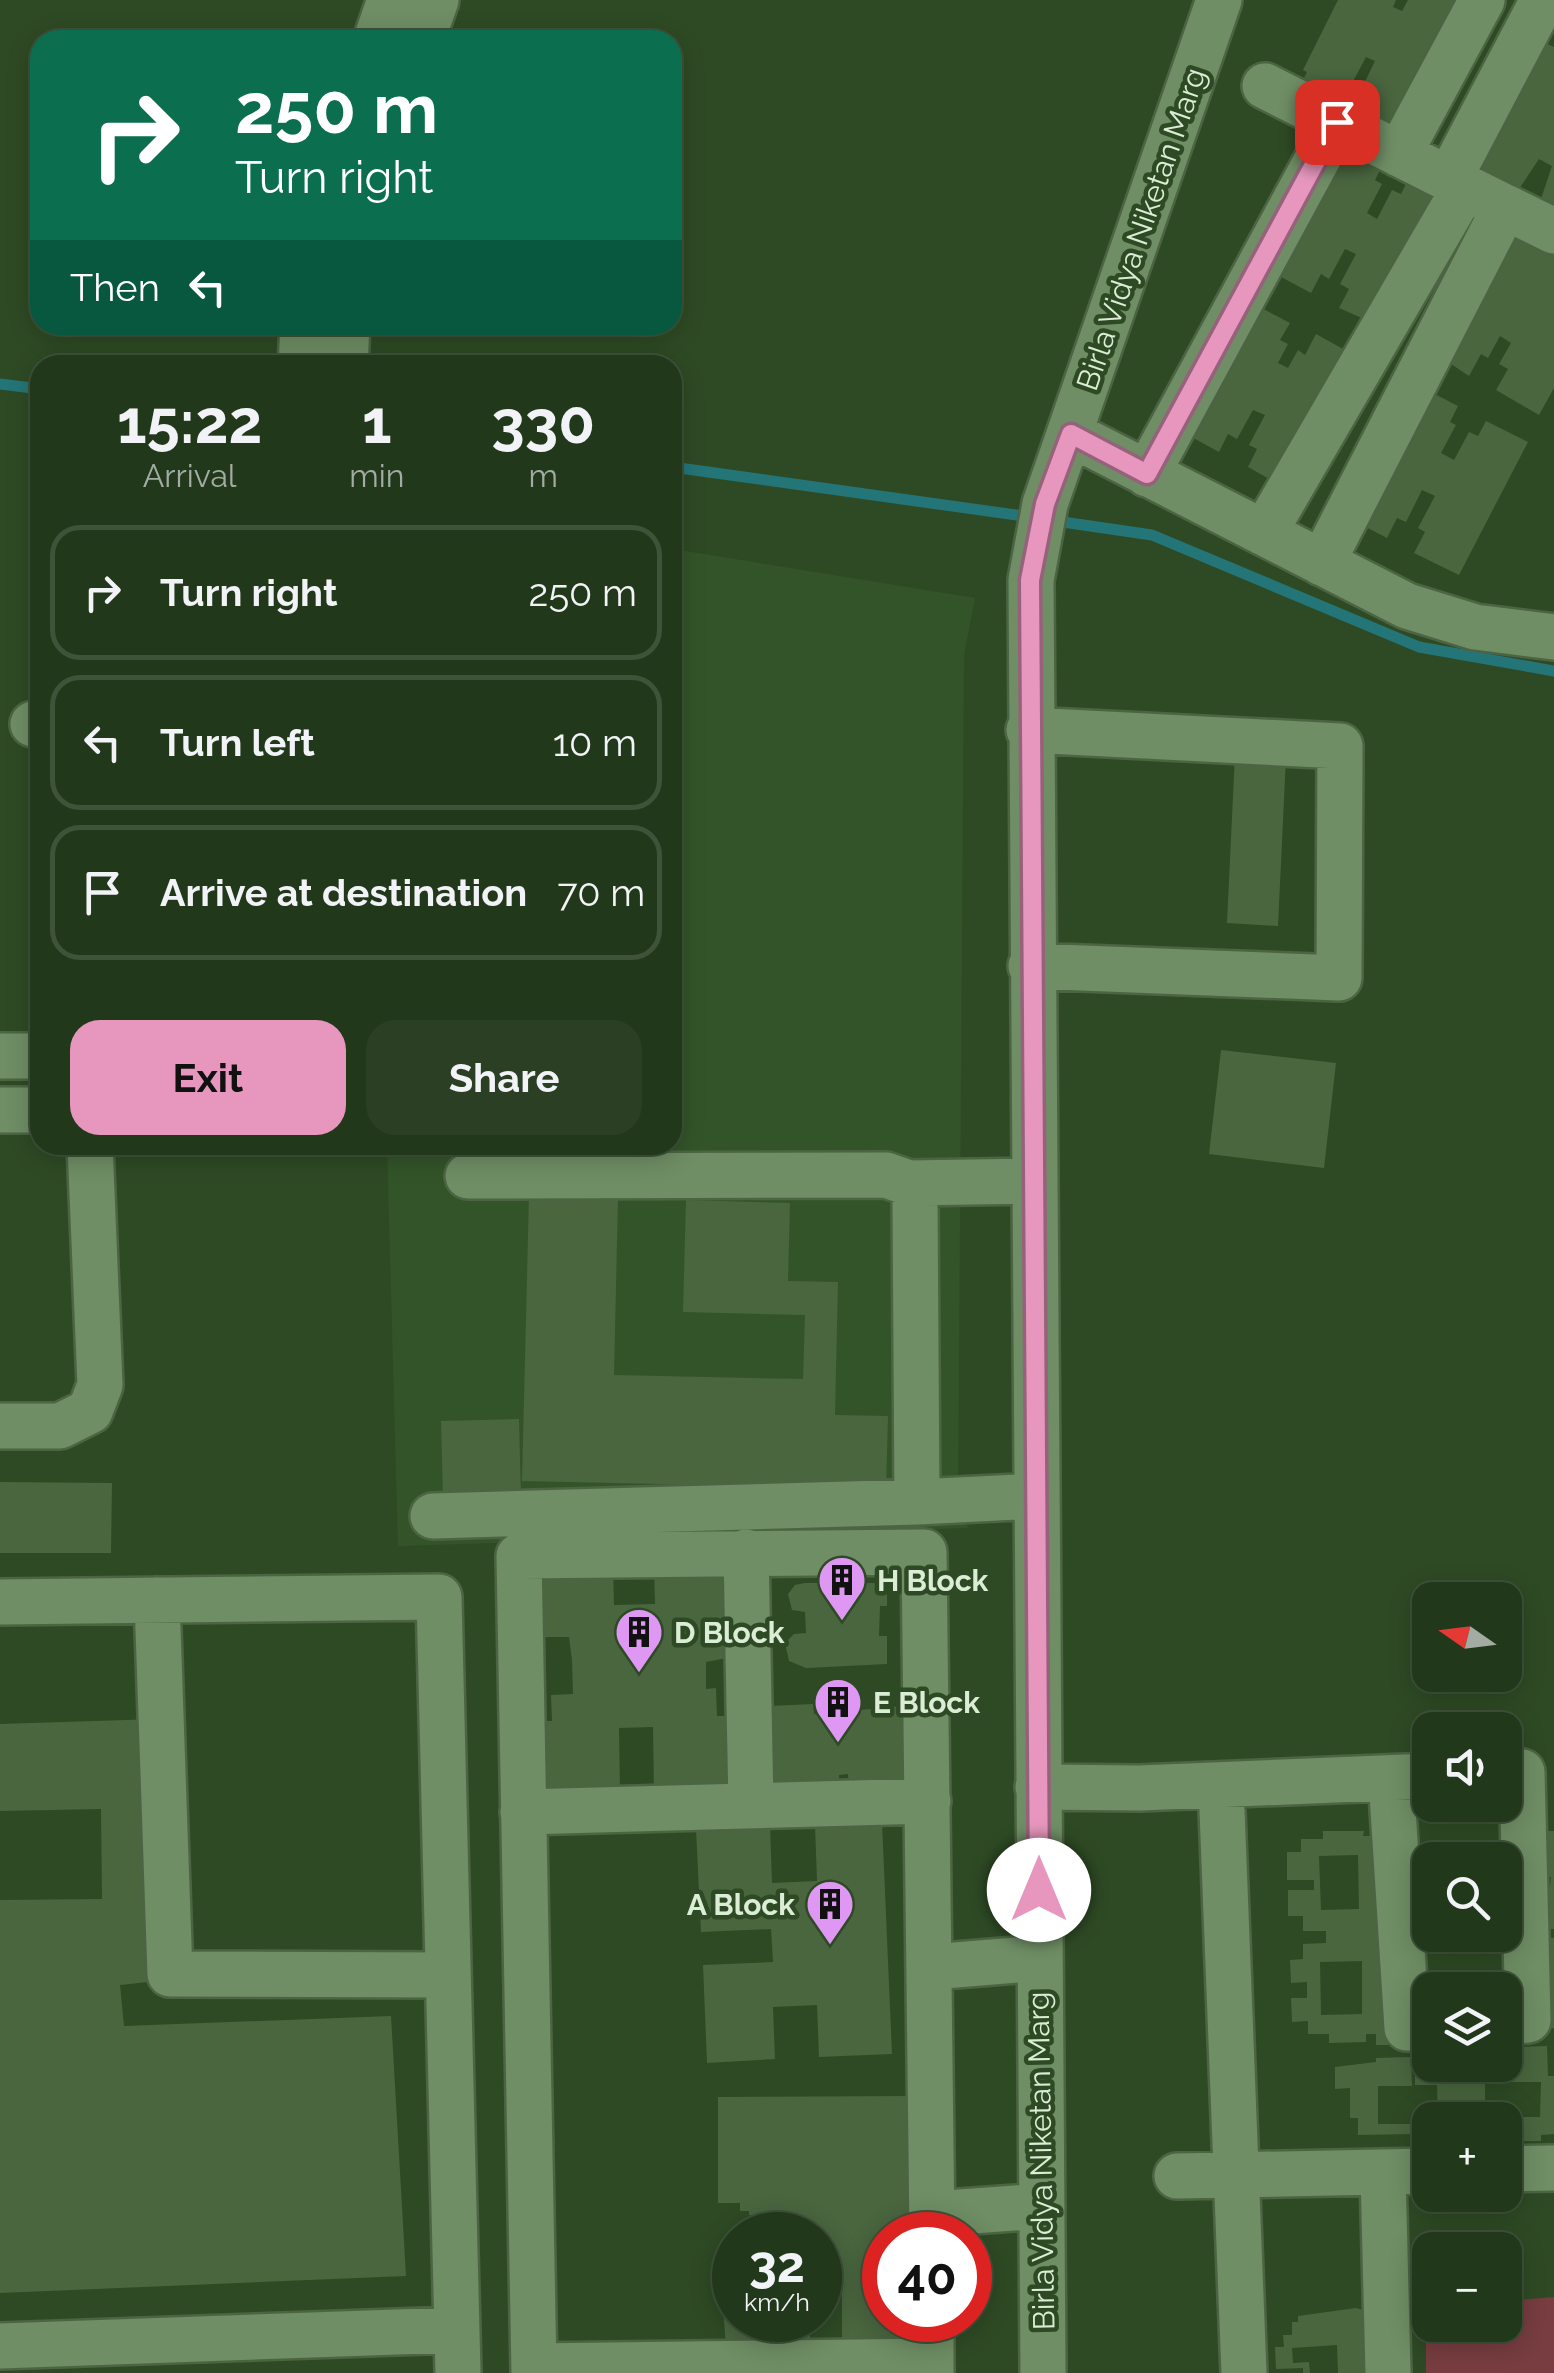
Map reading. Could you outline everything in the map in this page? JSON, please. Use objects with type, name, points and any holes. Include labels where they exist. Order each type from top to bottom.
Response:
[{"type":"street","points":[[380,30],[390,0]]},
{"type":"street","points":[[426,30],[436,0]]},
{"type":"street","name":"Birla Vidya Niketan Marg","points":[[1044,2373],[1030,580],[1045,504],[1219,0]]},
{"type":"street","points":[[1399,154],[1482,0]]},
{"type":"street","points":[[1264,533],[1457,183],[1535,9]]},
{"type":"street","points":[[1264,86],[1554,231]]},
{"type":"street","points":[[1147,474],[1337,122]]},
{"type":"street","points":[[1322,563],[1505,206]]},
{"type":"street","points":[[1071,434],[1406,606],[1476,627],[1554,637]]},
{"type":"street","points":[[1029,730],[1340,746],[1339,978],[1031,966]]},
{"type":"street","points":[[0,1056],[30,1056]]},
{"type":"street","points":[[0,1110],[30,1110]]},
{"type":"street","points":[[0,1426],[60,1426],[90,1410],[100,1385],[90,1155]]},
{"type":"street","points":[[468,1176],[886,1175],[909,1183],[1033,1181]]},
{"type":"street","points":[[909,1183],[914,1197],[917,1502]]},
{"type":"street","points":[[434,1516],[1036,1496]]},
{"type":"street","points":[[746,1552],[751,1805]]},
{"type":"street","points":[[931,2351],[777,2367],[534,2369],[519,1556],[924,1552],[932,2212]]},
{"type":"street","points":[[0,1602],[439,1596],[456,2352],[0,2346]]},
{"type":"street","points":[[157,1600],[170,1974],[447,1975]]},
{"type":"street","points":[[1522,2021],[1528,2020],[1527,1772]]},
{"type":"street","points":[[1038,1788],[1410,1777],[1407,2028],[1412,2028]]},
{"type":"street","points":[[1220,1785],[1244,2373]]},
{"type":"street","points":[[522,1812],[928,1801]]},
{"type":"street","points":[[931,1967],[1040,1958]]},
{"type":"street","points":[[1522,2169],[1554,2168]]},
{"type":"street","points":[[1177,2176],[1412,2171]]},
{"type":"street","points":[[1382,2172],[1388,2373]]},
{"type":"street","points":[[992,2215],[1042,2206]]},
{"type":"shaded area","points":[[682,550],[975,598],[964,655],[958,1499],[968,1528],[398,1546],[387,1155],[682,1155]]},
{"type":"shaded area","points":[[1554,2297],[1554,2373],[1426,2373],[1426,2342],[1522,2342],[1522,2300]]},
{"type":"building","points":[[1338,0],[1396,0],[1393,7],[1402,11],[1408,0],[1460,0],[1391,135],[1358,118],[1367,99],[1359,94],[1375,61],[1366,57],[1349,89],[1338,84],[1328,103],[1299,88],[1307,72],[1303,70]]},
{"type":"building","points":[[1543,42],[1554,47],[1554,216],[1538,208],[1552,166],[1539,159],[1513,198],[1475,179]]},
{"type":"building","points":[[1348,146],[1383,164],[1375,180],[1382,184],[1367,213],[1377,219],[1392,190],[1401,194],[1411,174],[1450,195],[1371,322],[1339,308],[1349,289],[1340,284],[1356,254],[1345,249],[1329,279],[1321,274],[1311,293],[1281,277],[1289,262],[1283,260]]},
{"type":"building","points":[[1513,216],[1554,239],[1554,388],[1539,415],[1496,390],[1508,369],[1499,364],[1511,343],[1500,336],[1488,358],[1481,354],[1469,376],[1445,360]]},
{"type":"building","points":[[1258,306],[1290,323],[1280,340],[1288,344],[1278,363],[1288,368],[1298,350],[1305,355],[1316,334],[1354,355],[1280,485],[1248,467],[1257,449],[1249,445],[1265,415],[1253,410],[1237,439],[1228,434],[1219,452],[1186,434]]},
{"type":"building","points":[[1427,390],[1458,406],[1450,422],[1456,425],[1441,453],[1454,460],[1469,432],[1478,436],[1486,421],[1528,442],[1459,575],[1414,553],[1425,532],[1418,528],[1435,496],[1422,490],[1406,522],[1397,518],[1387,538],[1358,523]]},
{"type":"building","points":[[1235,754],[1286,757],[1278,926],[1227,923]]},
{"type":"building","points":[[1221,1050],[1336,1063],[1324,1168],[1209,1154]]},
{"type":"building","points":[[529,1195],[618,1198],[614,1375],[803,1379],[805,1315],[683,1312],[686,1200],[790,1203],[788,1281],[838,1282],[835,1415],[888,1416],[886,1489],[522,1481]]},
{"type":"building","points":[[519,1419],[521,1497],[443,1499],[441,1421]]},
{"type":"building","points":[[0,1482],[112,1483],[111,1553],[0,1553]]},
{"type":"building","name":"D Block","points":[[725,1563],[727,1658],[706,1662],[706,1689],[716,1688],[717,1716],[728,1716],[730,1790],[654,1792],[653,1727],[619,1728],[620,1792],[540,1794],[543,1721],[552,1721],[551,1695],[573,1694],[569,1637],[540,1637],[535,1568],[613,1566],[614,1605],[655,1604],[654,1565]]},
{"type":"building","name":"H Block","points":[[887,1583],[887,1606],[880,1606],[879,1636],[887,1636],[887,1664],[806,1668],[789,1661],[785,1643],[794,1634],[806,1633],[805,1612],[792,1610],[788,1594],[795,1585]]},
{"type":"building","name":"E Block","points":[[813,1704],[814,1714],[904,1706],[907,1785],[849,1788],[848,1774],[839,1775],[840,1790],[773,1793],[770,1706]]},
{"type":"building","points":[[157,1719],[157,1981],[120,1985],[124,2026],[391,2016],[406,2276],[0,2293],[0,1900],[102,1899],[101,1809],[0,1811],[0,1724]]},
{"type":"building","name":"A Block","points":[[882,1822],[892,2054],[819,2057],[817,2005],[773,2007],[775,2059],[707,2063],[703,1965],[773,1962],[771,1929],[701,1932],[696,1829],[770,1825],[772,1883],[817,1881],[815,1825]]},
{"type":"building","points":[[1323,1831],[1364,1831],[1363,1836],[1388,1836],[1389,2045],[1376,2045],[1376,2034],[1366,2034],[1366,2042],[1329,2043],[1329,2034],[1308,2034],[1308,2021],[1292,2022],[1291,1998],[1307,1998],[1307,1982],[1291,1983],[1290,1960],[1303,1959],[1303,1944],[1326,1943],[1326,1931],[1303,1931],[1303,1916],[1288,1916],[1288,1890],[1314,1890],[1314,1880],[1287,1880],[1287,1852],[1301,1852],[1301,1839],[1323,1839]],"holes":[[[1358,1855],[1359,1909],[1321,1910],[1319,1856]],[[1362,1961],[1362,2014],[1321,2015],[1320,1962]]]},
{"type":"building","points":[[1545,1831],[1554,1831],[1554,1929],[1549,1929],[1548,1911],[1540,1911],[1540,1886],[1550,1886],[1551,1877],[1536,1877]]},
{"type":"building","points":[[1548,1938],[1554,1938],[1551,2029]]},
{"type":"building","points":[[1547,2046],[1548,2076],[1554,2076],[1554,2134],[1541,2135],[1541,2141],[1522,2141],[1522,2117],[1540,2117],[1541,2082],[1522,2082],[1522,2047]]},
{"type":"building","points":[[1411,2057],[1412,2086],[1378,2086],[1378,2124],[1412,2124],[1412,2134],[1358,2135],[1358,2118],[1350,2118],[1350,2088],[1335,2089],[1335,2067],[1376,2062],[1376,2058]]},
{"type":"building","points":[[1485,2082],[1485,2102],[1437,2102],[1437,2085],[1415,2085]]},
{"type":"building","points":[[916,2096],[916,2212],[862,2212],[862,2342],[917,2342],[917,2348],[842,2348],[842,2212],[749,2212],[740,2211],[740,2203],[718,2203],[718,2097]]},
{"type":"building","points":[[1363,2310],[1364,2343],[1370,2343],[1371,2361],[1363,2362],[1364,2373],[1338,2373],[1337,2345],[1292,2348],[1293,2363],[1309,2362],[1310,2373],[1303,2373],[1303,2368],[1276,2369],[1275,2347],[1284,2347],[1283,2335],[1292,2335],[1292,2322],[1298,2322],[1298,2316]]},
{"type":"building","points":[[726,2342],[810,2342],[810,2348],[726,2349]]},
{"type":"waterway","points":[[0,384],[30,388]]},
{"type":"waterway","points":[[682,468],[1031,517]]},
{"type":"waterway","points":[[1049,520],[1152,535],[1419,647],[1554,671]]},
{"type":"place","name":"H Block","points":[[842,1622]]},
{"type":"place","name":"D Block","points":[[639,1674]]},
{"type":"place","name":"E Block","points":[[838,1744]]},
{"type":"place","name":"A Block","points":[[830,1946]]},
{"type":"route","points":[[1039,1890],[1030,580],[1045,504],[1071,434],[1147,474],[1337,122]]}]
